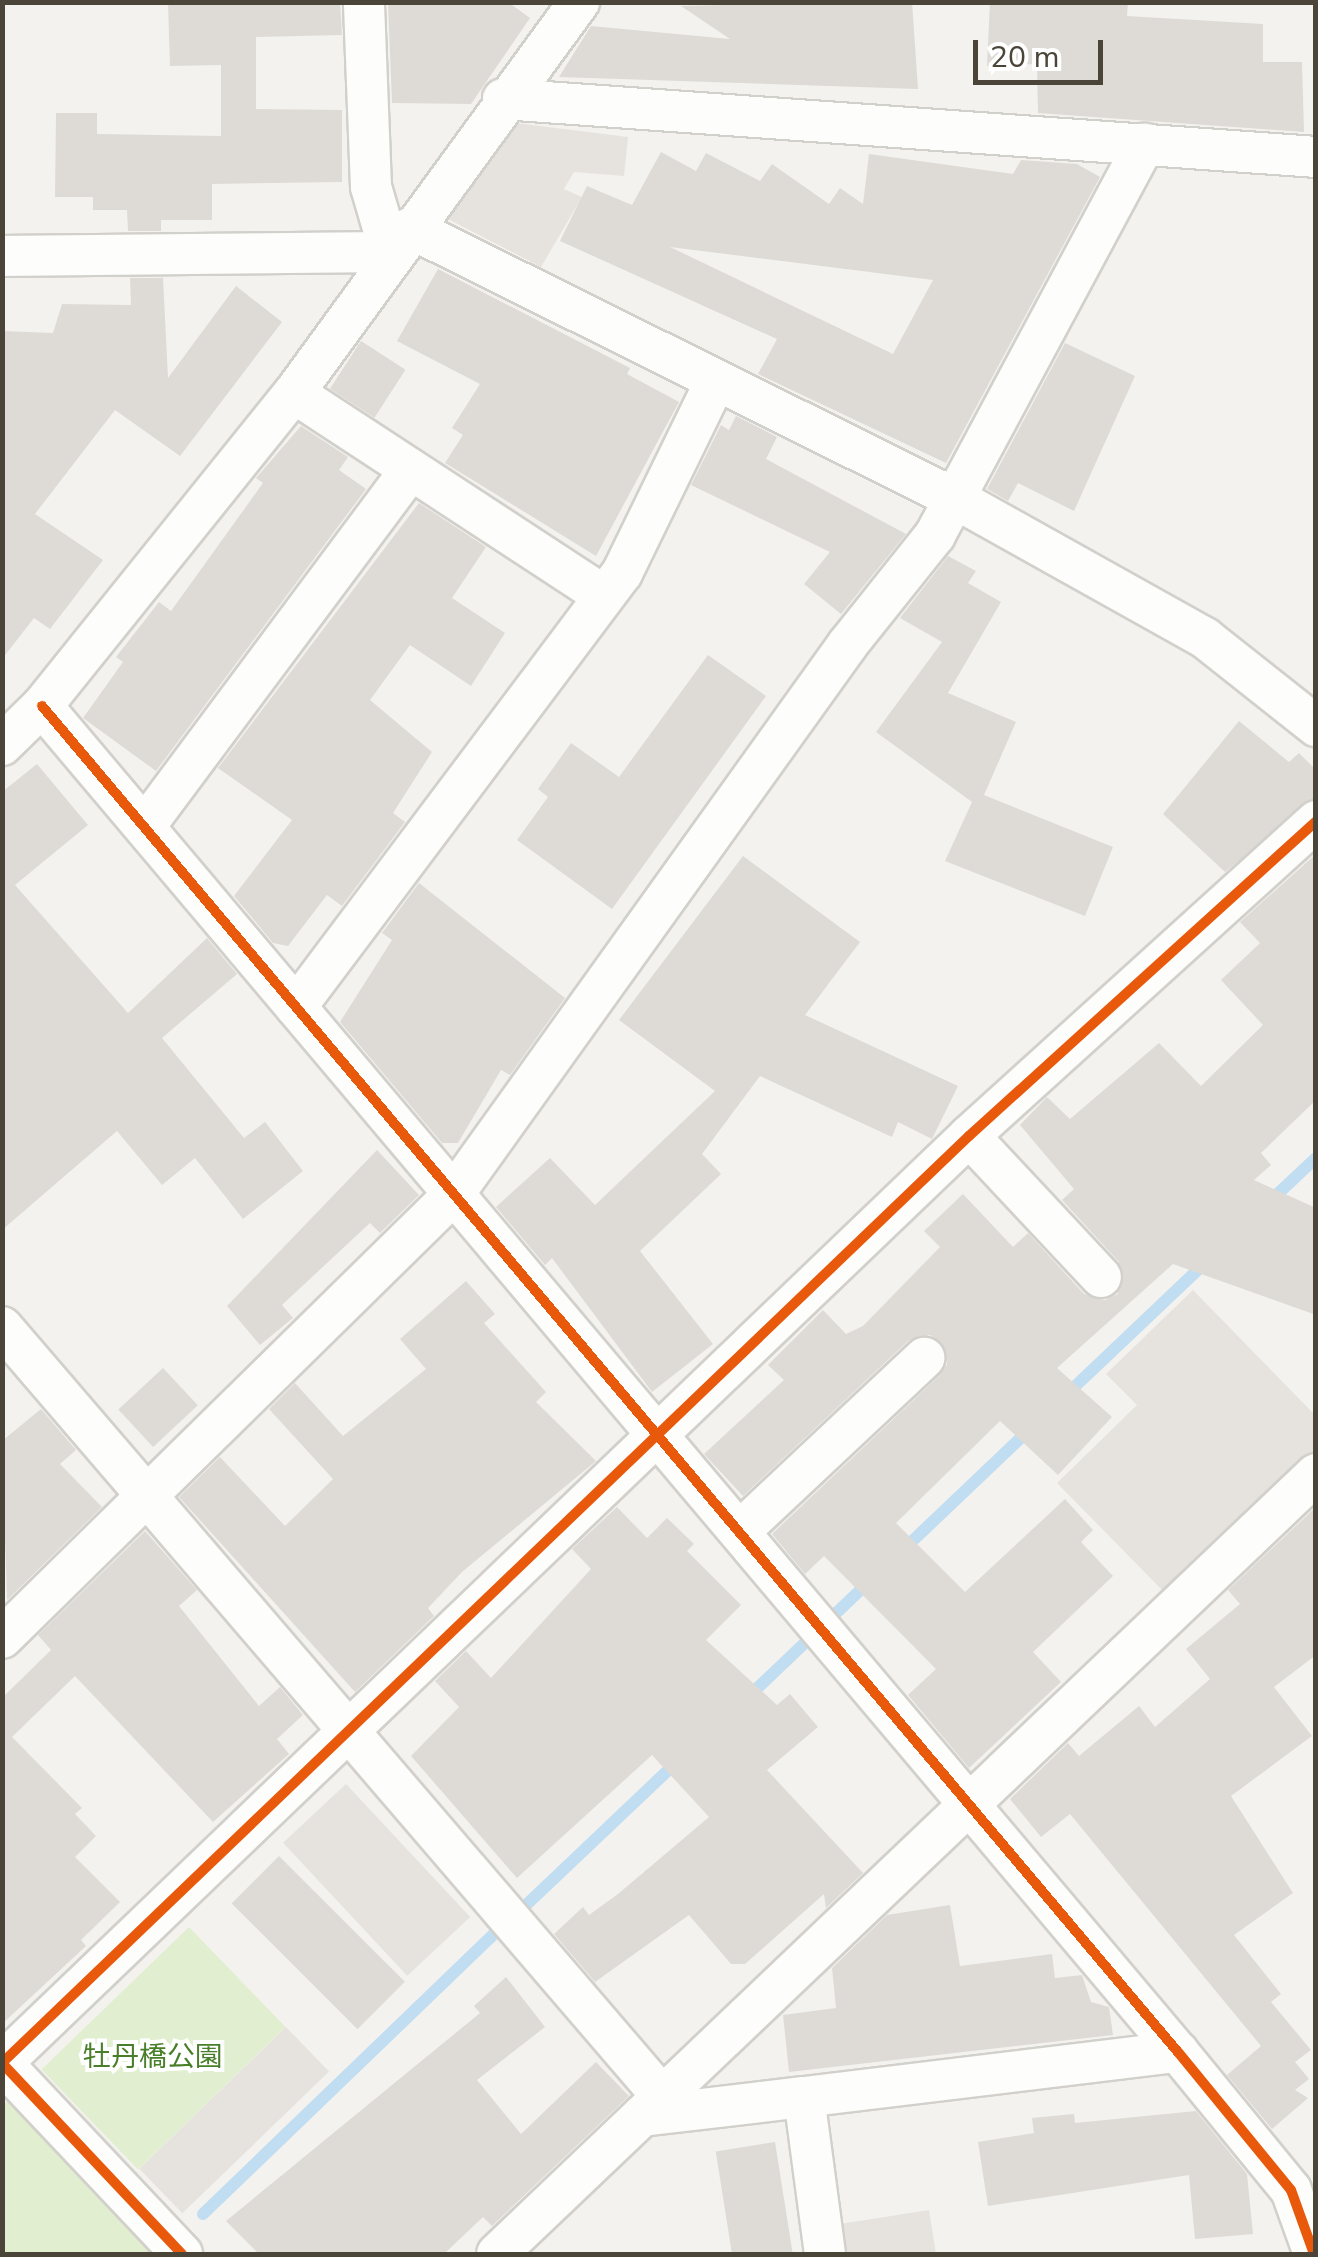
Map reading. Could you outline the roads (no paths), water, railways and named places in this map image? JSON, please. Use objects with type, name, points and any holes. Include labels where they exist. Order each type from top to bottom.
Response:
[{"type":"street","points":[[364,2],[371,187],[400,240]]},
{"type":"street","points":[[2,745],[42,706],[294,392],[400,240],[579,2]]},
{"type":"street","points":[[504,99],[1316,157]]},
{"type":"street","points":[[2,1638],[453,1196],[958,500],[1145,144]]},
{"type":"street","points":[[2,256],[400,240],[958,500],[1205,638],[1316,726]]},
{"type":"street","points":[[296,1007],[632,555],[714,384]]},
{"type":"street","points":[[294,392],[603,595]]},
{"type":"street","points":[[145,826],[410,470]]},
{"type":"street","points":[[42,706],[453,1196],[822,1626],[967,1805],[1308,2198],[1314,2254]]},
{"type":"street","points":[[177,2249],[2,2064],[353,1732],[969,1136],[1316,821]]},
{"type":"street","points":[[969,1136],[1102,1277]]},
{"type":"street","points":[[2,1326],[508,1915],[651,2105]]},
{"type":"street","points":[[740,1531],[924,1358]]},
{"type":"street","points":[[497,2254],[1316,1474]]},
{"type":"street","points":[[651,2105],[804,2097],[1178,2052]]},
{"type":"street","points":[[804,2097],[825,2254]]},
{"type":"waterway","points":[[1270,1201],[1316,1158]]},
{"type":"waterway","points":[[1067,1394],[1205,1263]]},
{"type":"waterway","points":[[904,1549],[1031,1428]]},
{"type":"waterway","points":[[748,1697],[871,1580]]},
{"type":"waterway","points":[[524,1907],[678,1761]]},
{"type":"waterway","points":[[203,2214],[495,1933]]},
{"type":"park label","name":"牡丹橋公園","points":[[153,2057]]}]
